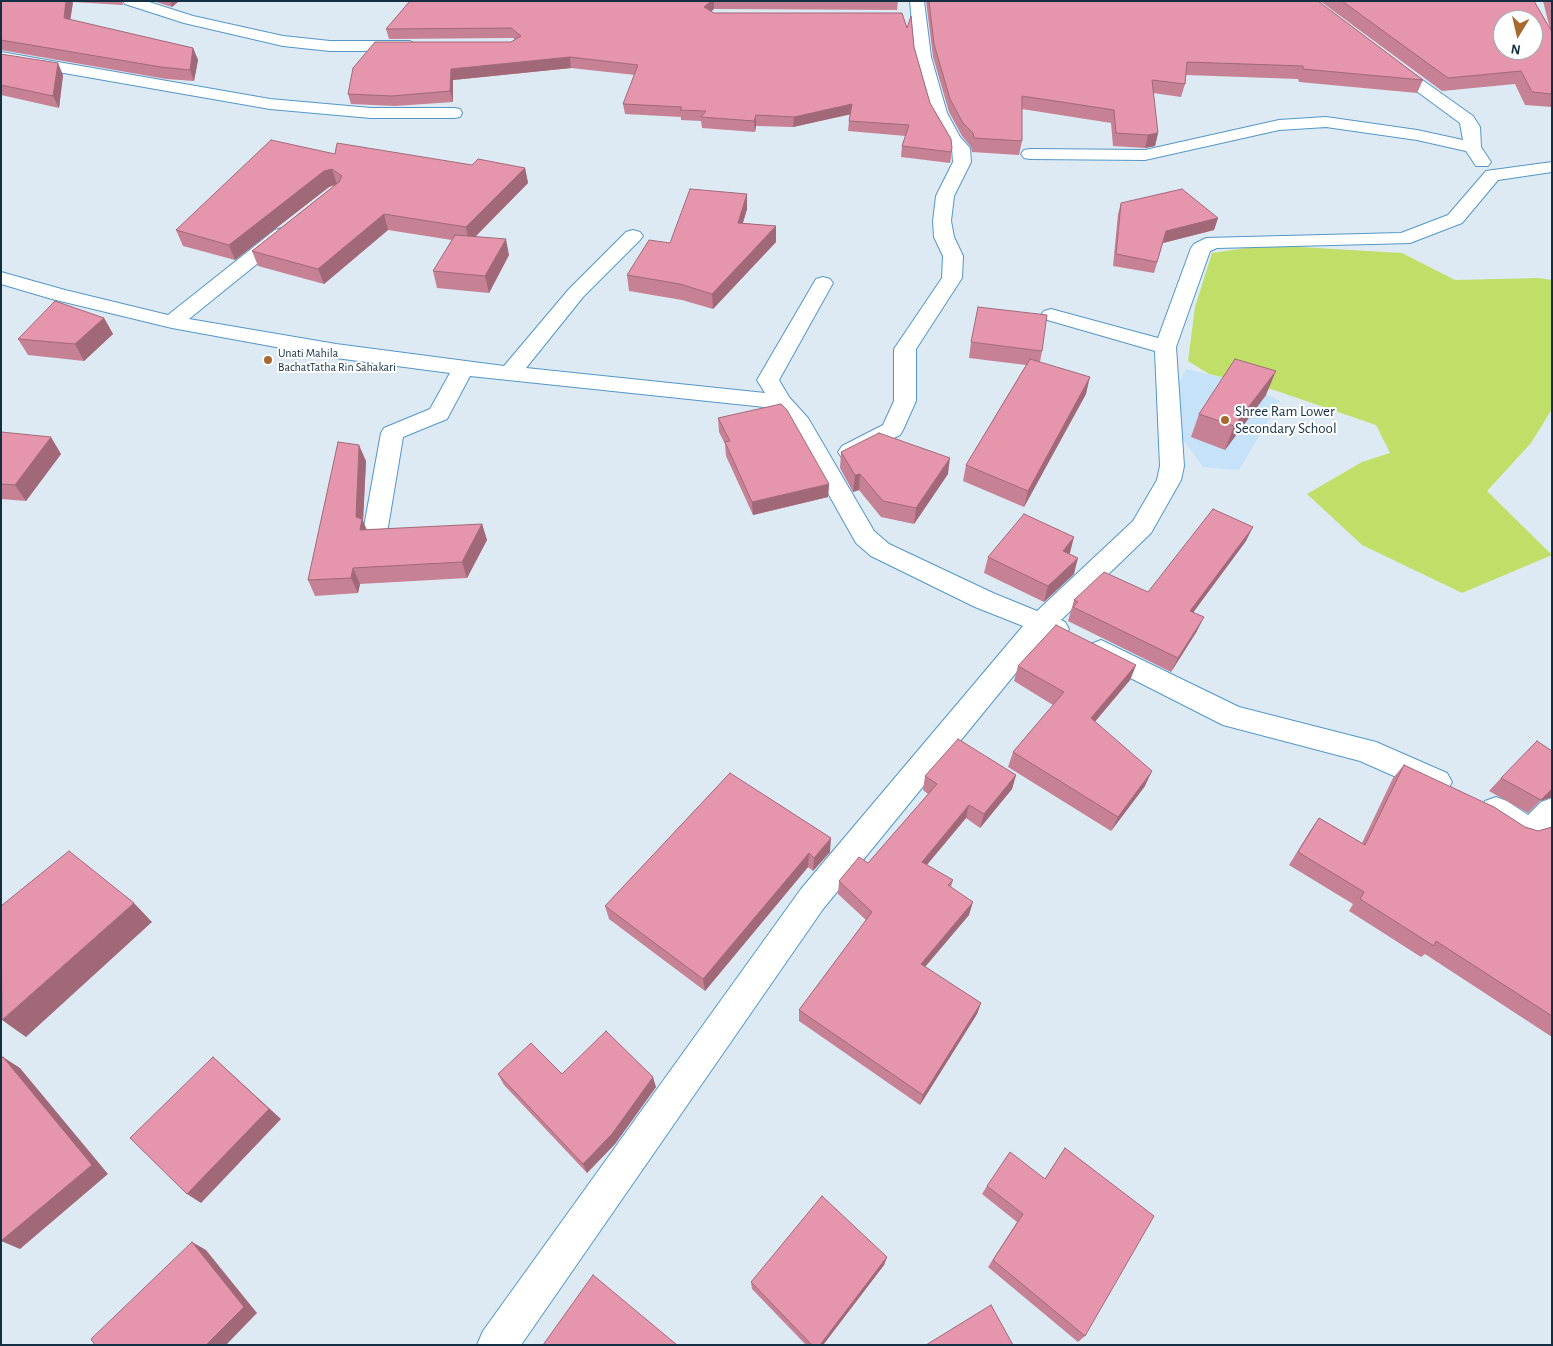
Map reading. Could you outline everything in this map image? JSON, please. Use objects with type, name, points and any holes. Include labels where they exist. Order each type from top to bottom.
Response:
[{"type":"street","points":[[130,1],[189,20],[283,41],[330,46],[427,46]]},
{"type":"street","points":[[824,464],[858,449],[892,430],[905,401],[906,349],[952,278],[952,256],[944,237],[942,221],[945,196],[962,162],[962,148],[953,139],[939,113],[923,57],[918,9],[899,16]]},
{"type":"street","points":[[1378,55],[1467,120],[1471,127],[1472,147],[1492,175]]},
{"type":"street","points":[[1,57],[270,104],[371,113],[454,113]]},
{"type":"street","points":[[1030,154],[1145,155],[1279,125],[1326,122],[1417,135],[1472,147]]},
{"type":"street","points":[[497,1345],[812,899],[1042,622],[1142,527],[1169,480],[1172,466],[1165,346],[1201,248],[1213,242],[1402,239],[1455,219],[1492,175],[1552,167]]},
{"type":"street","points":[[172,322],[297,223]]},
{"type":"street","points":[[510,373],[576,293],[633,236]]},
{"type":"street","points":[[1,278],[59,295],[172,322],[336,351],[463,368],[781,402]]},
{"type":"street","points":[[823,283],[768,380],[781,402],[797,418],[865,537],[880,550],[984,600],[1042,622],[1233,718],[1366,750],[1494,809],[1524,829],[1537,826],[1552,811]]},
{"type":"street","points":[[1051,315],[1165,346]]},
{"type":"street","points":[[376,527],[392,433],[438,414],[463,368]]},
{"type":"shaded area","name":"Shree Ram Lower Secondary School","points":[[1186,369],[1243,383],[1280,401],[1239,470],[1203,467],[1182,438],[1179,383]]},
{"type":"green space","points":[[1266,245],[1402,253],[1455,280],[1538,278],[1552,280],[1552,409],[1531,443],[1487,491],[1552,555],[1462,593],[1362,545],[1307,494],[1362,462],[1390,453],[1376,425],[1274,390],[1209,374],[1188,361],[1195,307],[1212,253]]},
{"type":"building","points":[[1,1],[66,1],[64,18],[193,48],[190,70],[161,67],[1,40]]},
{"type":"building","points":[[410,1],[711,1],[704,7],[714,13],[902,13],[907,28],[911,16],[914,47],[930,103],[951,139],[951,152],[902,146],[909,125],[849,121],[852,104],[794,117],[756,115],[754,121],[701,117],[706,111],[680,110],[682,107],[623,104],[638,65],[570,57],[451,69],[450,91],[392,96],[348,94],[353,68],[375,42],[511,42],[521,36],[511,28],[386,29]]},
{"type":"building","points":[[929,1],[1318,1],[1423,80],[1303,69],[1303,66],[1187,62],[1185,84],[1152,80],[1158,133],[1148,135],[1116,133],[1114,110],[1022,96],[1022,141],[974,138],[973,133],[963,123],[950,99],[934,44]]},
{"type":"building","points":[[1342,1],[1534,1],[1539,10],[1493,10],[1493,60],[1543,60],[1543,16],[1552,32],[1552,94],[1532,92],[1521,71],[1448,78]]},
{"type":"building","points":[[1,54],[58,63],[53,96],[1,85]]},
{"type":"building","points":[[271,140],[335,154],[337,143],[472,165],[478,159],[525,168],[466,227],[384,214],[318,269],[252,251],[339,182],[342,176],[332,169],[324,171],[229,245],[176,230]]},
{"type":"building","points":[[690,189],[747,194],[738,223],[776,226],[712,294],[680,284],[627,275],[649,240],[670,243]]},
{"type":"building","points":[[1182,189],[1218,218],[1166,231],[1157,262],[1116,254],[1121,203]]},
{"type":"building","points":[[455,235],[506,239],[485,276],[433,271]]},
{"type":"building","points":[[55,301],[104,318],[75,344],[18,339]]},
{"type":"building","points":[[978,307],[1047,315],[1042,351],[971,342]]},
{"type":"building","points":[[1030,359],[1090,377],[1028,491],[966,465]]},
{"type":"building","points":[[1235,359],[1276,371],[1234,426],[1199,414]]},
{"type":"building","points":[[781,404],[787,410],[829,484],[752,502],[725,442],[730,441],[718,418]]},
{"type":"building","points":[[1,432],[51,437],[15,485],[1,484]]},
{"type":"building","points":[[879,433],[950,458],[916,508],[883,501],[860,474],[855,475],[841,452]]},
{"type":"building","points":[[338,442],[359,445],[356,517],[362,519],[360,530],[482,524],[462,562],[353,568],[351,578],[308,580]]},
{"type":"building","points":[[1213,509],[1253,527],[1190,611],[1204,617],[1178,658],[1073,607],[1078,602],[1074,600],[1104,572],[1148,592]]},
{"type":"building","points":[[1024,514],[1074,537],[1063,551],[1078,558],[1048,586],[988,557]]},
{"type":"building","points":[[1056,625],[1136,665],[1091,718],[1152,771],[1118,817],[1013,752],[1064,692],[1018,666]]},
{"type":"building","points":[[958,739],[1016,775],[984,814],[969,805],[922,862],[953,880],[948,885],[973,902],[921,964],[981,1003],[923,1095],[799,1010],[872,912],[839,881],[859,857],[868,863],[937,784],[925,776]]},
{"type":"building","points":[[1537,741],[1552,751],[1552,789],[1541,800],[1501,778]]},
{"type":"building","points":[[1404,765],[1494,807],[1525,827],[1538,831],[1552,827],[1552,1016],[1436,941],[1434,946],[1360,899],[1364,892],[1298,852],[1319,818],[1365,845]]},
{"type":"building","points":[[730,773],[831,838],[814,858],[809,853],[703,979],[605,906]]},
{"type":"building","points":[[69,851],[134,903],[2,1020],[1,906]]},
{"type":"building","points":[[606,1031],[653,1077],[612,1134],[583,1164],[498,1074],[531,1043],[562,1074]]},
{"type":"building","points":[[3,1057],[92,1165],[1,1241],[1,1059]]},
{"type":"building","points":[[213,1057],[269,1109],[187,1194],[130,1138]]},
{"type":"building","points":[[1065,1148],[1154,1216],[1085,1336],[993,1260],[1023,1214],[987,1186],[1010,1152],[1045,1179]]},
{"type":"building","points":[[822,1196],[887,1257],[820,1345],[812,1345],[751,1282]]},
{"type":"building","points":[[192,1242],[244,1307],[206,1345],[95,1345],[91,1339]]},
{"type":"building","points":[[593,1275],[677,1345],[543,1345]]},
{"type":"building","points":[[991,1305],[1013,1345],[926,1345]]},
{"type":"place","name":"Unati Mahila BachatTatha Rin Sahakari","points":[[268,360]]},
{"type":"place","name":"Shree Ram Lower Secondary School","points":[[1225,420]]}]
